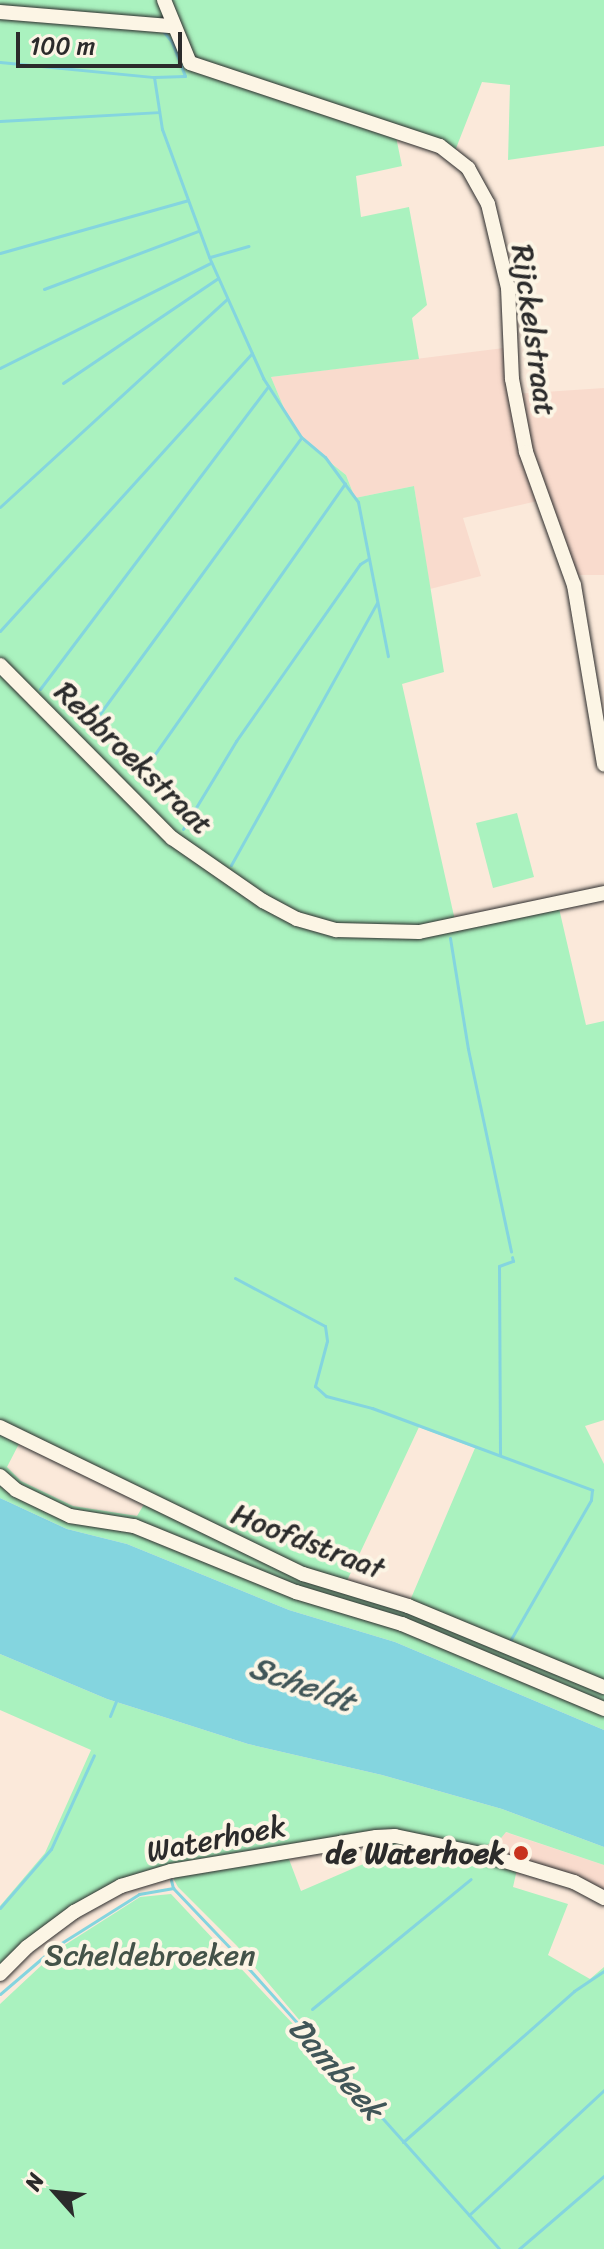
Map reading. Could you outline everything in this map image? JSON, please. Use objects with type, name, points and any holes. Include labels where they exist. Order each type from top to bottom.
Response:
[{"type":"street","name":"Rijckelstraat","points":[[164,0],[172,26],[190,63],[440,146],[468,168],[488,204],[508,288],[512,379],[526,452],[574,585],[604,765]]},
{"type":"street","points":[[0,12],[172,26]]},
{"type":"street","name":"Rebbroekstraat","points":[[0,665],[172,838],[263,901],[297,919],[336,930],[419,932],[604,893]]},
{"type":"street","name":"Hoofdstraat","points":[[0,1427],[303,1574],[408,1606],[604,1687]]},
{"type":"street","name":"Hoofdstraat","points":[[0,1476],[16,1490],[70,1516],[134,1526],[296,1592],[402,1624],[604,1709]]},
{"type":"street","name":"Waterhoek","points":[[0,1974],[27,1947],[74,1912],[121,1886],[171,1871],[376,1837],[395,1836],[485,1855],[574,1882],[604,1898]]},
{"type":"shaded area","points":[[511,347],[515,394],[604,388],[604,575],[570,575],[542,500],[463,518],[481,576],[430,589],[414,486],[355,498],[346,475],[302,440],[289,420],[271,377]]},
{"type":"shaded area","points":[[505,1832],[604,1865],[604,1894],[485,1855],[488,1844]]},
{"type":"green space","points":[[0,0],[604,0],[604,146],[508,160],[510,85],[482,82],[453,156],[395,132],[402,166],[356,176],[361,217],[409,207],[427,305],[412,318],[419,359],[271,377],[289,420],[302,440],[346,475],[355,498],[414,486],[444,672],[402,684],[456,925],[558,904],[586,1025],[604,1021],[604,1420],[585,1426],[604,1464],[604,1730],[395,1642],[289,1610],[127,1544],[67,1529],[0,1498]],"holes":[[[419,1427],[475,1448],[409,1603],[345,1585]],[[22,1438],[146,1501],[137,1516],[73,1506],[21,1481],[7,1467]]]},
{"type":"green space","points":[[517,813],[534,877],[493,888],[476,823]]},
{"type":"green space","name":"Scheldebroeken","points":[[0,1654],[107,1699],[248,1744],[382,1775],[502,1809],[604,1847],[604,1865],[506,1832],[497,1843],[488,1844],[485,1854],[518,1865],[513,1887],[568,1904],[548,1955],[590,1979],[604,1967],[604,2249],[0,2249],[0,2004],[60,1948],[140,1897],[171,1894],[387,2124],[237,1946],[178,1887],[172,1876],[110,1886],[0,1966],[0,1906],[45,1853],[91,1750],[0,1710]],"holes":[[[376,1838],[368,1862],[301,1891],[287,1854]]]},
{"type":"water","name":"Scheldt","points":[[0,1498],[67,1529],[127,1544],[289,1610],[395,1642],[604,1730],[604,1847],[502,1809],[382,1775],[248,1744],[107,1699],[0,1654]]},
{"type":"waterway","points":[[0,62],[154,77],[185,76],[172,42],[163,31]]},
{"type":"waterway","points":[[154,77],[162,129],[209,257],[263,378],[301,437],[325,457],[358,502],[388,656]]},
{"type":"waterway","points":[[0,121],[159,112]]},
{"type":"waterway","points":[[0,253],[188,200]]},
{"type":"waterway","points":[[44,289],[198,231]]},
{"type":"waterway","points":[[210,257],[248,246]]},
{"type":"waterway","points":[[0,368],[211,263]]},
{"type":"waterway","points":[[63,383],[218,278]]},
{"type":"waterway","points":[[0,507],[227,299]]},
{"type":"waterway","points":[[0,631],[252,353]]},
{"type":"waterway","points":[[40,689],[268,386]]},
{"type":"waterway","points":[[88,730],[300,439]]},
{"type":"waterway","points":[[138,778],[345,483]]},
{"type":"waterway","points":[[183,829],[236,741],[360,564],[368,559]]},
{"type":"waterway","points":[[231,865],[377,603]]},
{"type":"waterway","points":[[450,938],[468,1049],[511,1251]]},
{"type":"waterway","points":[[500,1455],[499,1266],[513,1261],[512,1257]]},
{"type":"waterway","points":[[235,1278],[325,1326],[327,1341],[315,1386],[326,1396],[372,1408],[592,1490],[591,1500],[510,1641]]},
{"type":"waterway","points":[[110,1716],[116,1701]]},
{"type":"waterway","points":[[0,1908],[51,1849],[94,1755]]},
{"type":"waterway","points":[[312,2009],[471,1879]]},
{"type":"waterway","name":"Dambeek","points":[[171,1880],[173,1888],[499,2249]]},
{"type":"waterway","points":[[0,1994],[55,1947],[139,1894],[173,1888]]},
{"type":"waterway","points":[[403,2142],[574,1991],[604,1971]]},
{"type":"waterway","points":[[469,2215],[604,2090]]},
{"type":"waterway","points":[[519,2249],[604,2176]]},
{"type":"place","name":"de Waterhoek","points":[[521,1853]]}]
